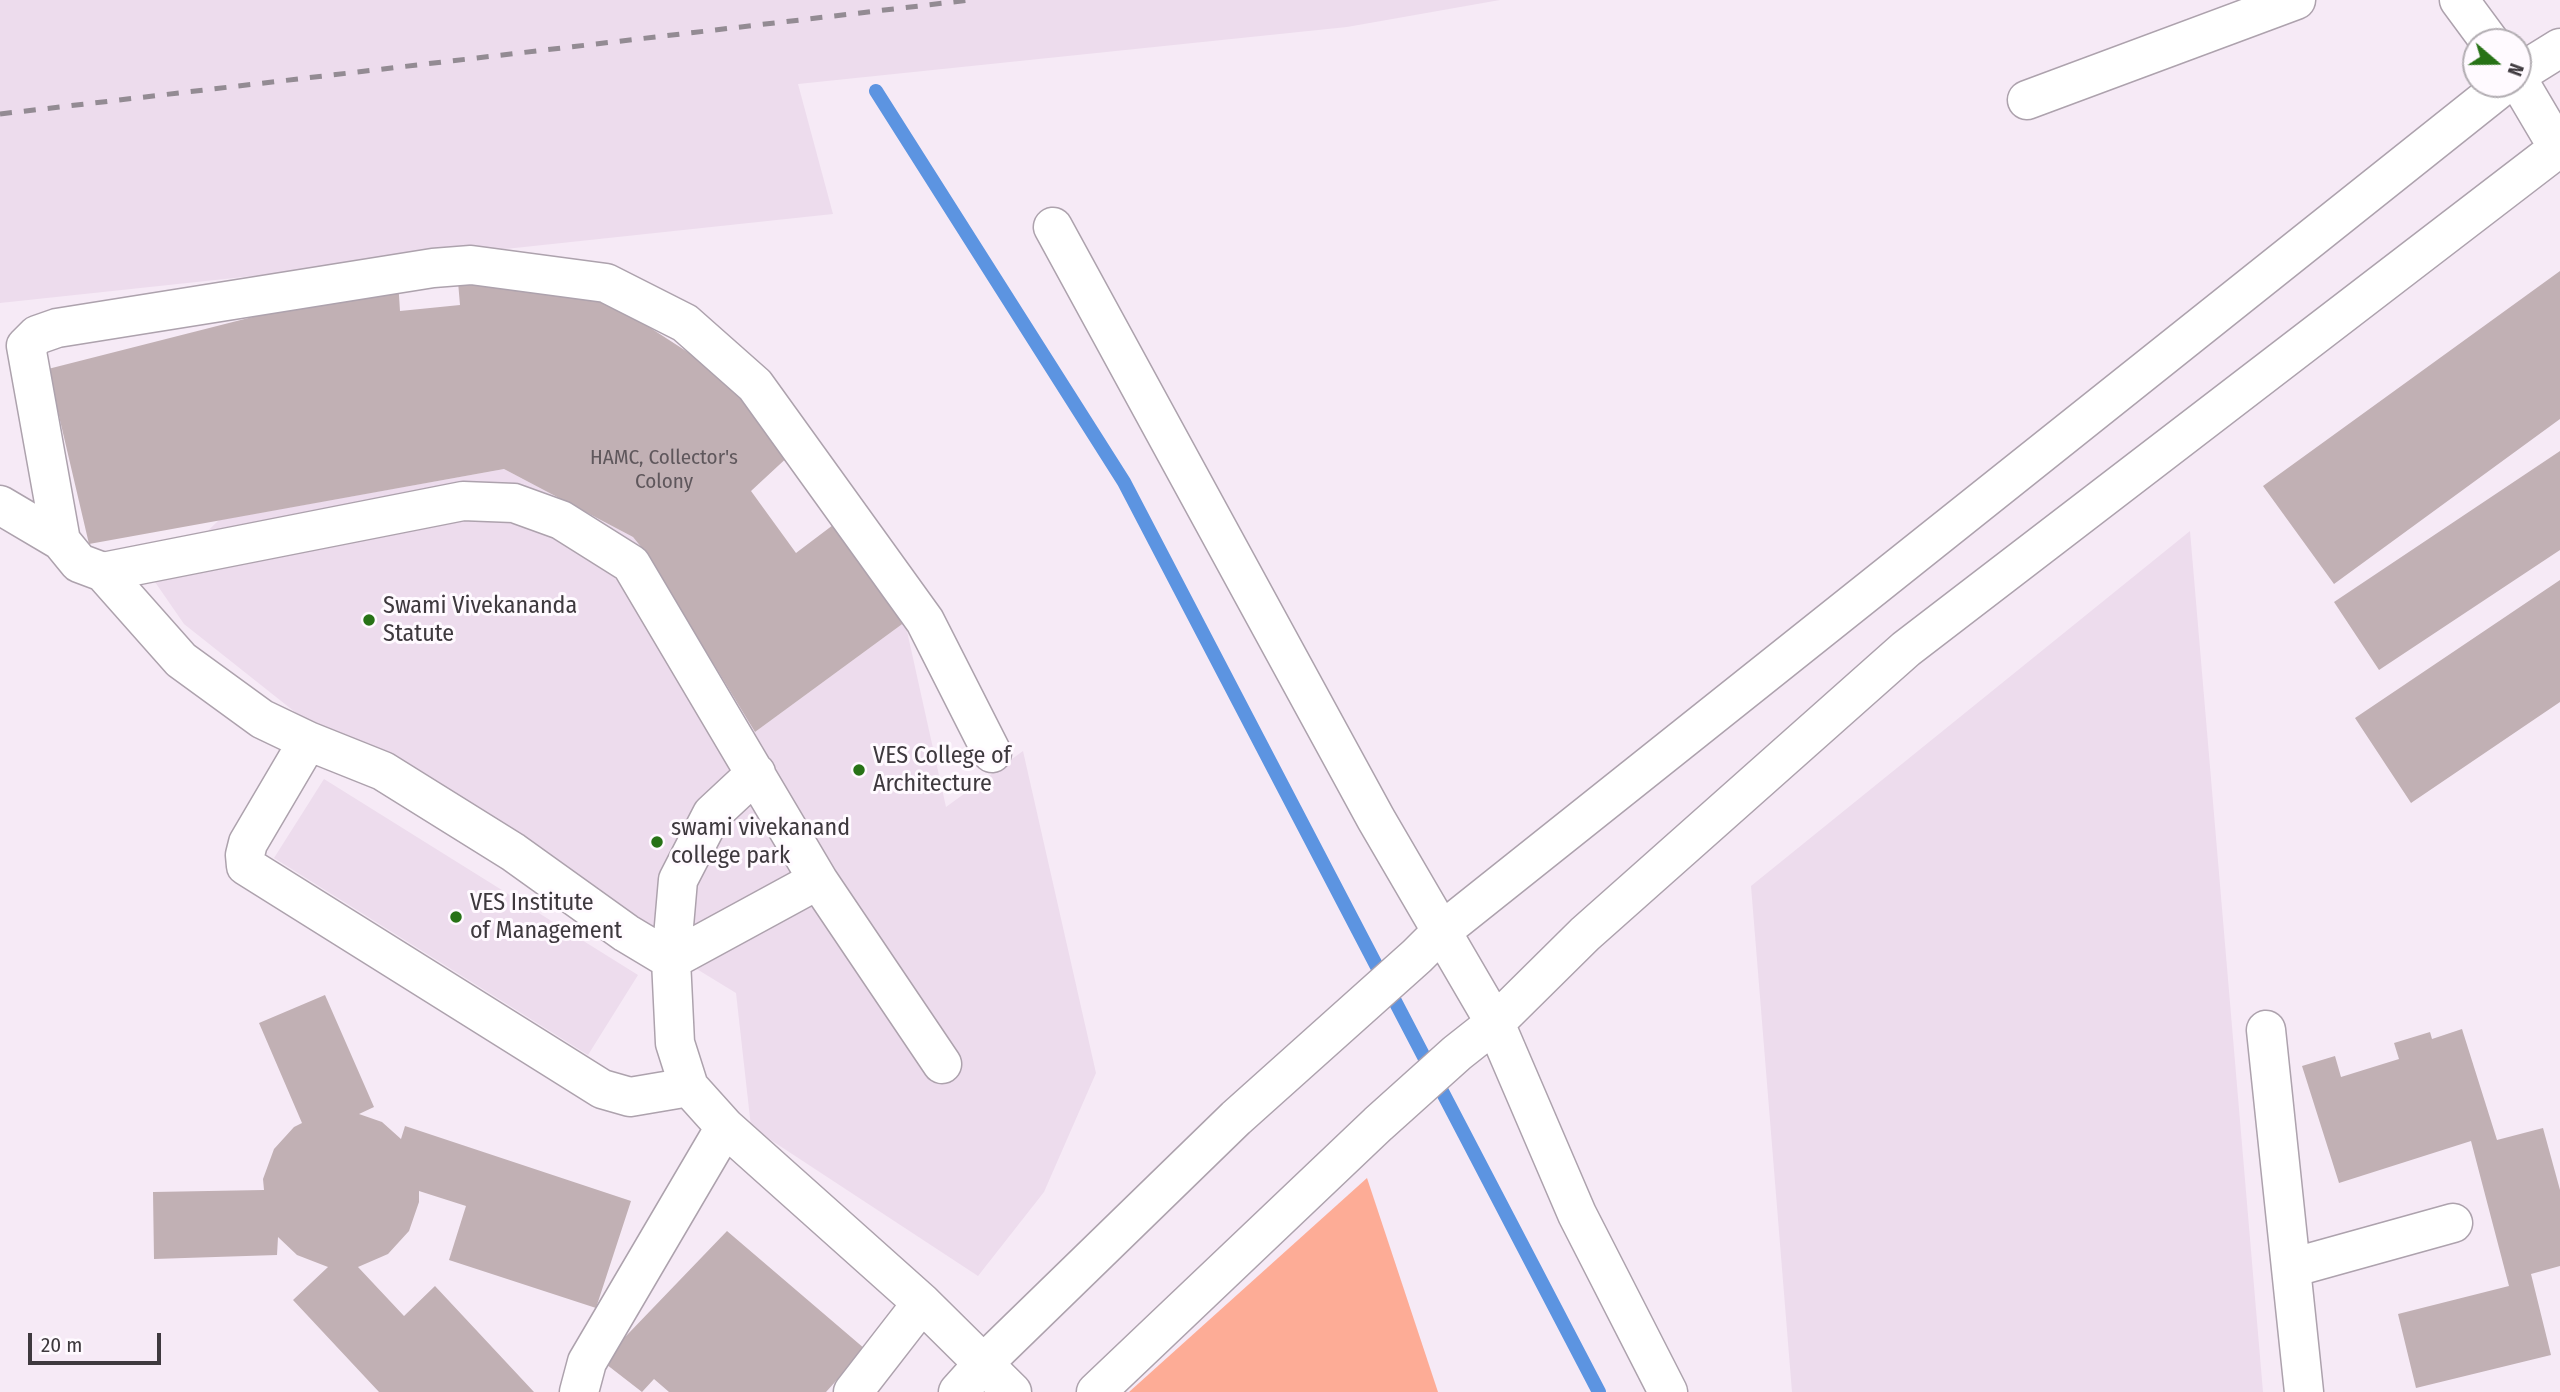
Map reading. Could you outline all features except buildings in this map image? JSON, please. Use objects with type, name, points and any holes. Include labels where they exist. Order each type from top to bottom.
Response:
[{"type":"street","points":[[2027,100],[2296,0]]},
{"type":"street","points":[[2459,0],[2480,28]]},
{"type":"street","points":[[2532,65],[2560,48]]},
{"type":"street","points":[[958,1392],[984,1363],[1236,1118],[1429,944],[2487,98]]},
{"type":"street","points":[[1096,1392],[1378,1124],[1457,1053],[1495,1023],[1585,934],[1906,649],[2559,149],[2529,98]]},
{"type":"street","points":[[1053,227],[1376,819],[1429,944],[1495,1023],[1577,1214],[1668,1392]]},
{"type":"street","points":[[61,541],[26,346],[37,335],[57,328],[433,268],[471,265],[606,282],[685,323],[755,386],[925,621],[992,753]]},
{"type":"street","points":[[103,572],[463,501],[514,503],[561,520],[631,564],[818,880],[942,1064]]},
{"type":"street","points":[[0,505],[61,541],[79,563],[103,572],[181,660],[262,719],[383,771],[513,852],[626,933],[671,960]]},
{"type":"street","points":[[308,741],[248,843],[246,866],[602,1089],[629,1097],[689,1087]]},
{"type":"street","points":[[756,773],[712,814],[678,880],[671,960],[675,1044],[689,1087],[725,1128],[922,1303],[1012,1392]]},
{"type":"street","points":[[671,960],[818,880]]},
{"type":"street","points":[[2266,1030],[2304,1392]]},
{"type":"street","points":[[579,1392],[587,1362],[725,1128]]},
{"type":"street","points":[[2291,1268],[2453,1223]]},
{"type":"street","points":[[853,1392],[922,1303]]},
{"type":"shaded area","points":[[0,0],[1500,0],[1347,27],[798,84],[833,214],[0,303]]},
{"type":"shaded area","name":"swami vivekanand college park","points":[[504,469],[633,537],[646,553],[755,732],[905,622],[946,807],[1023,751],[1096,1073],[1044,1192],[978,1276],[751,1127],[736,993],[358,762],[184,624],[155,582],[219,520]]},
{"type":"shaded area","points":[[2190,531],[2263,1392],[1792,1392],[1751,886]]},
{"type":"shaded area","name":"VES Institute of Management","points":[[324,779],[638,975],[588,1055],[274,858]]},
{"type":"shaded area","points":[[1367,1178],[1438,1392],[1129,1392]]},
{"type":"waterway","points":[[876,91],[1124,482],[1599,1392]]},
{"type":"railway","points":[[0,114],[970,0]]},
{"type":"place","name":"Swami Vivekananda Statute","points":[[369,620]]},
{"type":"place","name":"VES College of Architecture","points":[[859,770]]},
{"type":"place","name":"swami vivekanand college park","points":[[657,842]]},
{"type":"place","name":"VES Institute of Management","points":[[456,917]]}]
